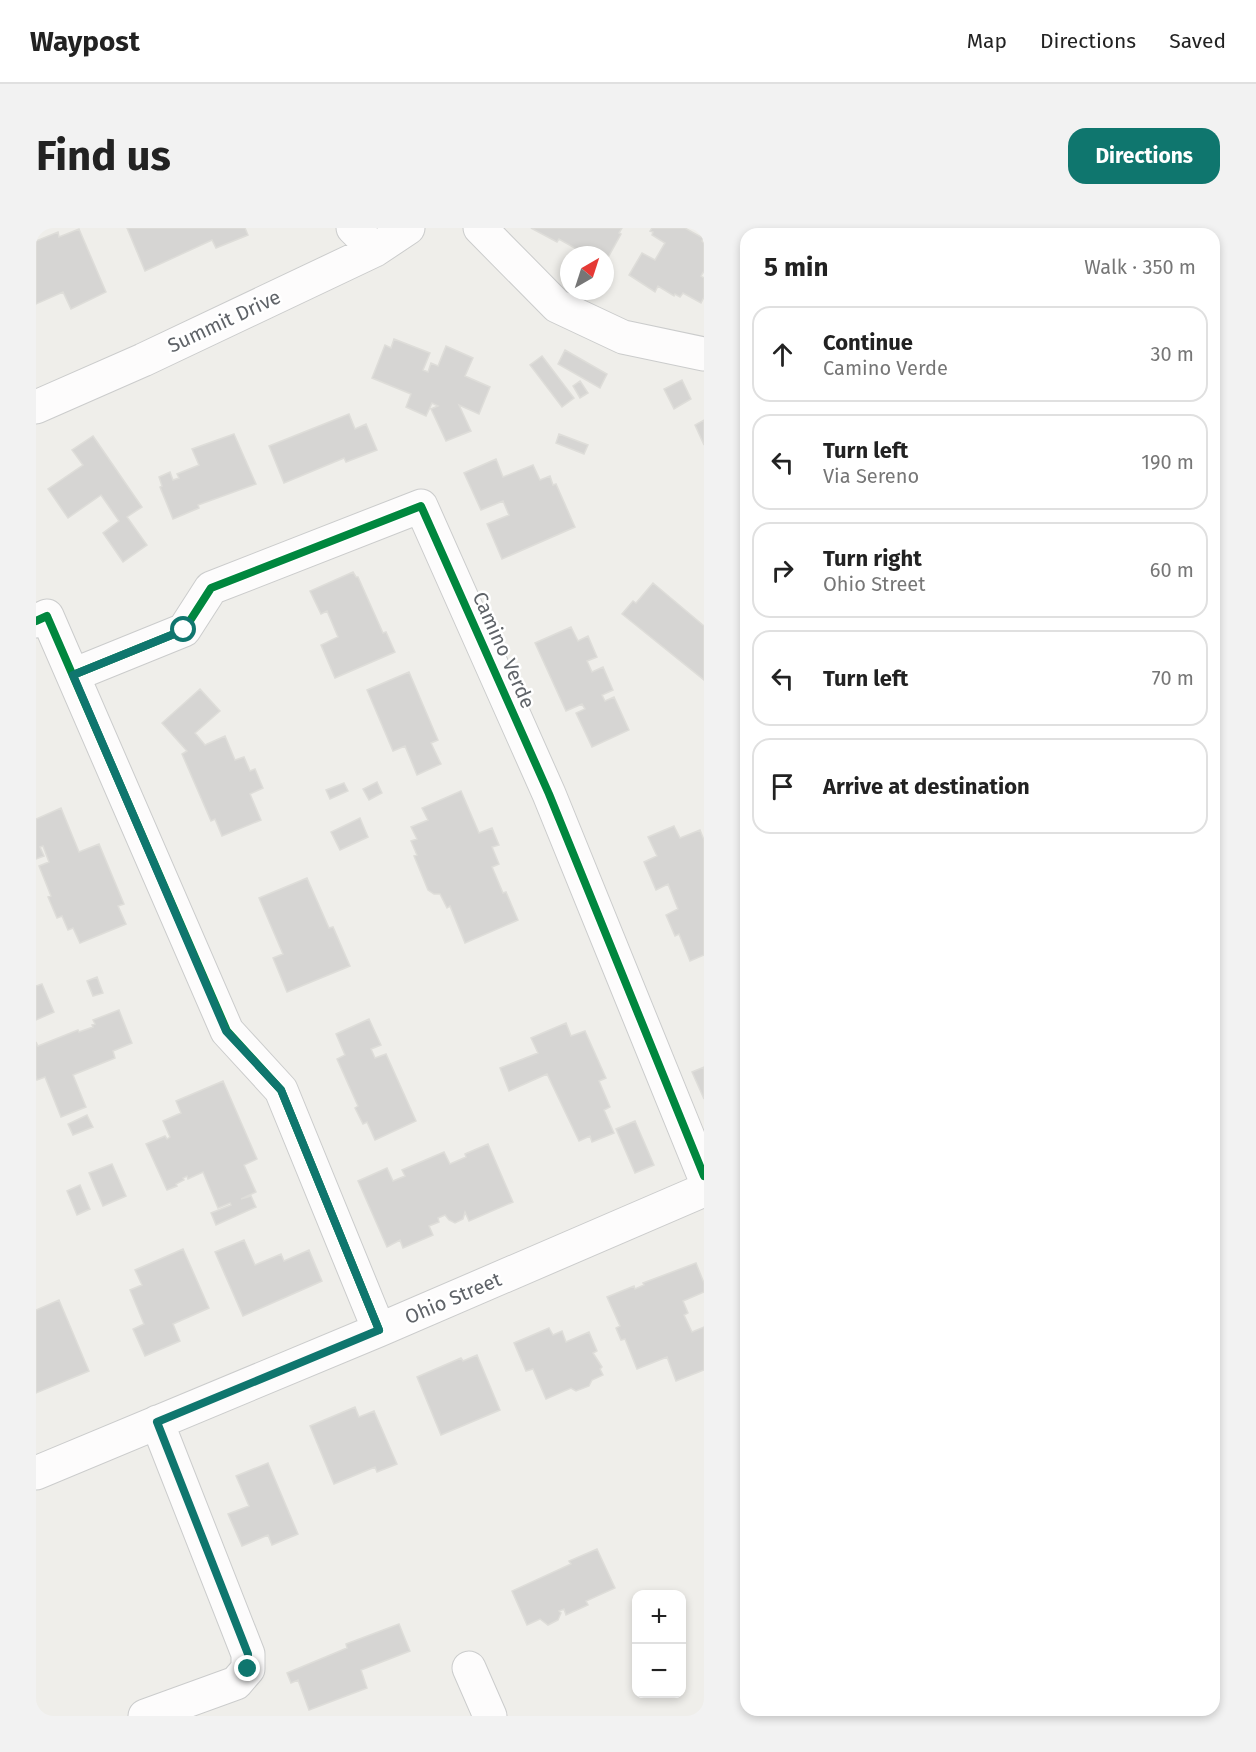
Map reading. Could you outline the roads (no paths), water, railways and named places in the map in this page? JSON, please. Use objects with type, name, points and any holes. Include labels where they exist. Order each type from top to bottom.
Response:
[{"type":"street","name":"Summit Drive","points":[[36,407],[143,360],[364,239],[408,228]]},
{"type":"street","points":[[480,228],[557,306],[623,337],[704,354]]},
{"type":"street","name":"Camino Verde","points":[[73,675],[184,630],[211,588],[421,506],[549,794],[704,1176]]},
{"type":"street","points":[[36,621],[47,616],[226,1031],[281,1090],[379,1330]]},
{"type":"street","name":"Ohio Street","points":[[36,1473],[379,1330],[704,1190]]},
{"type":"street","points":[[145,1716],[236,1683],[248,1669],[249,1662],[248,1654],[157,1422]]},
{"type":"street","points":[[469,1668],[490,1716]]}]
